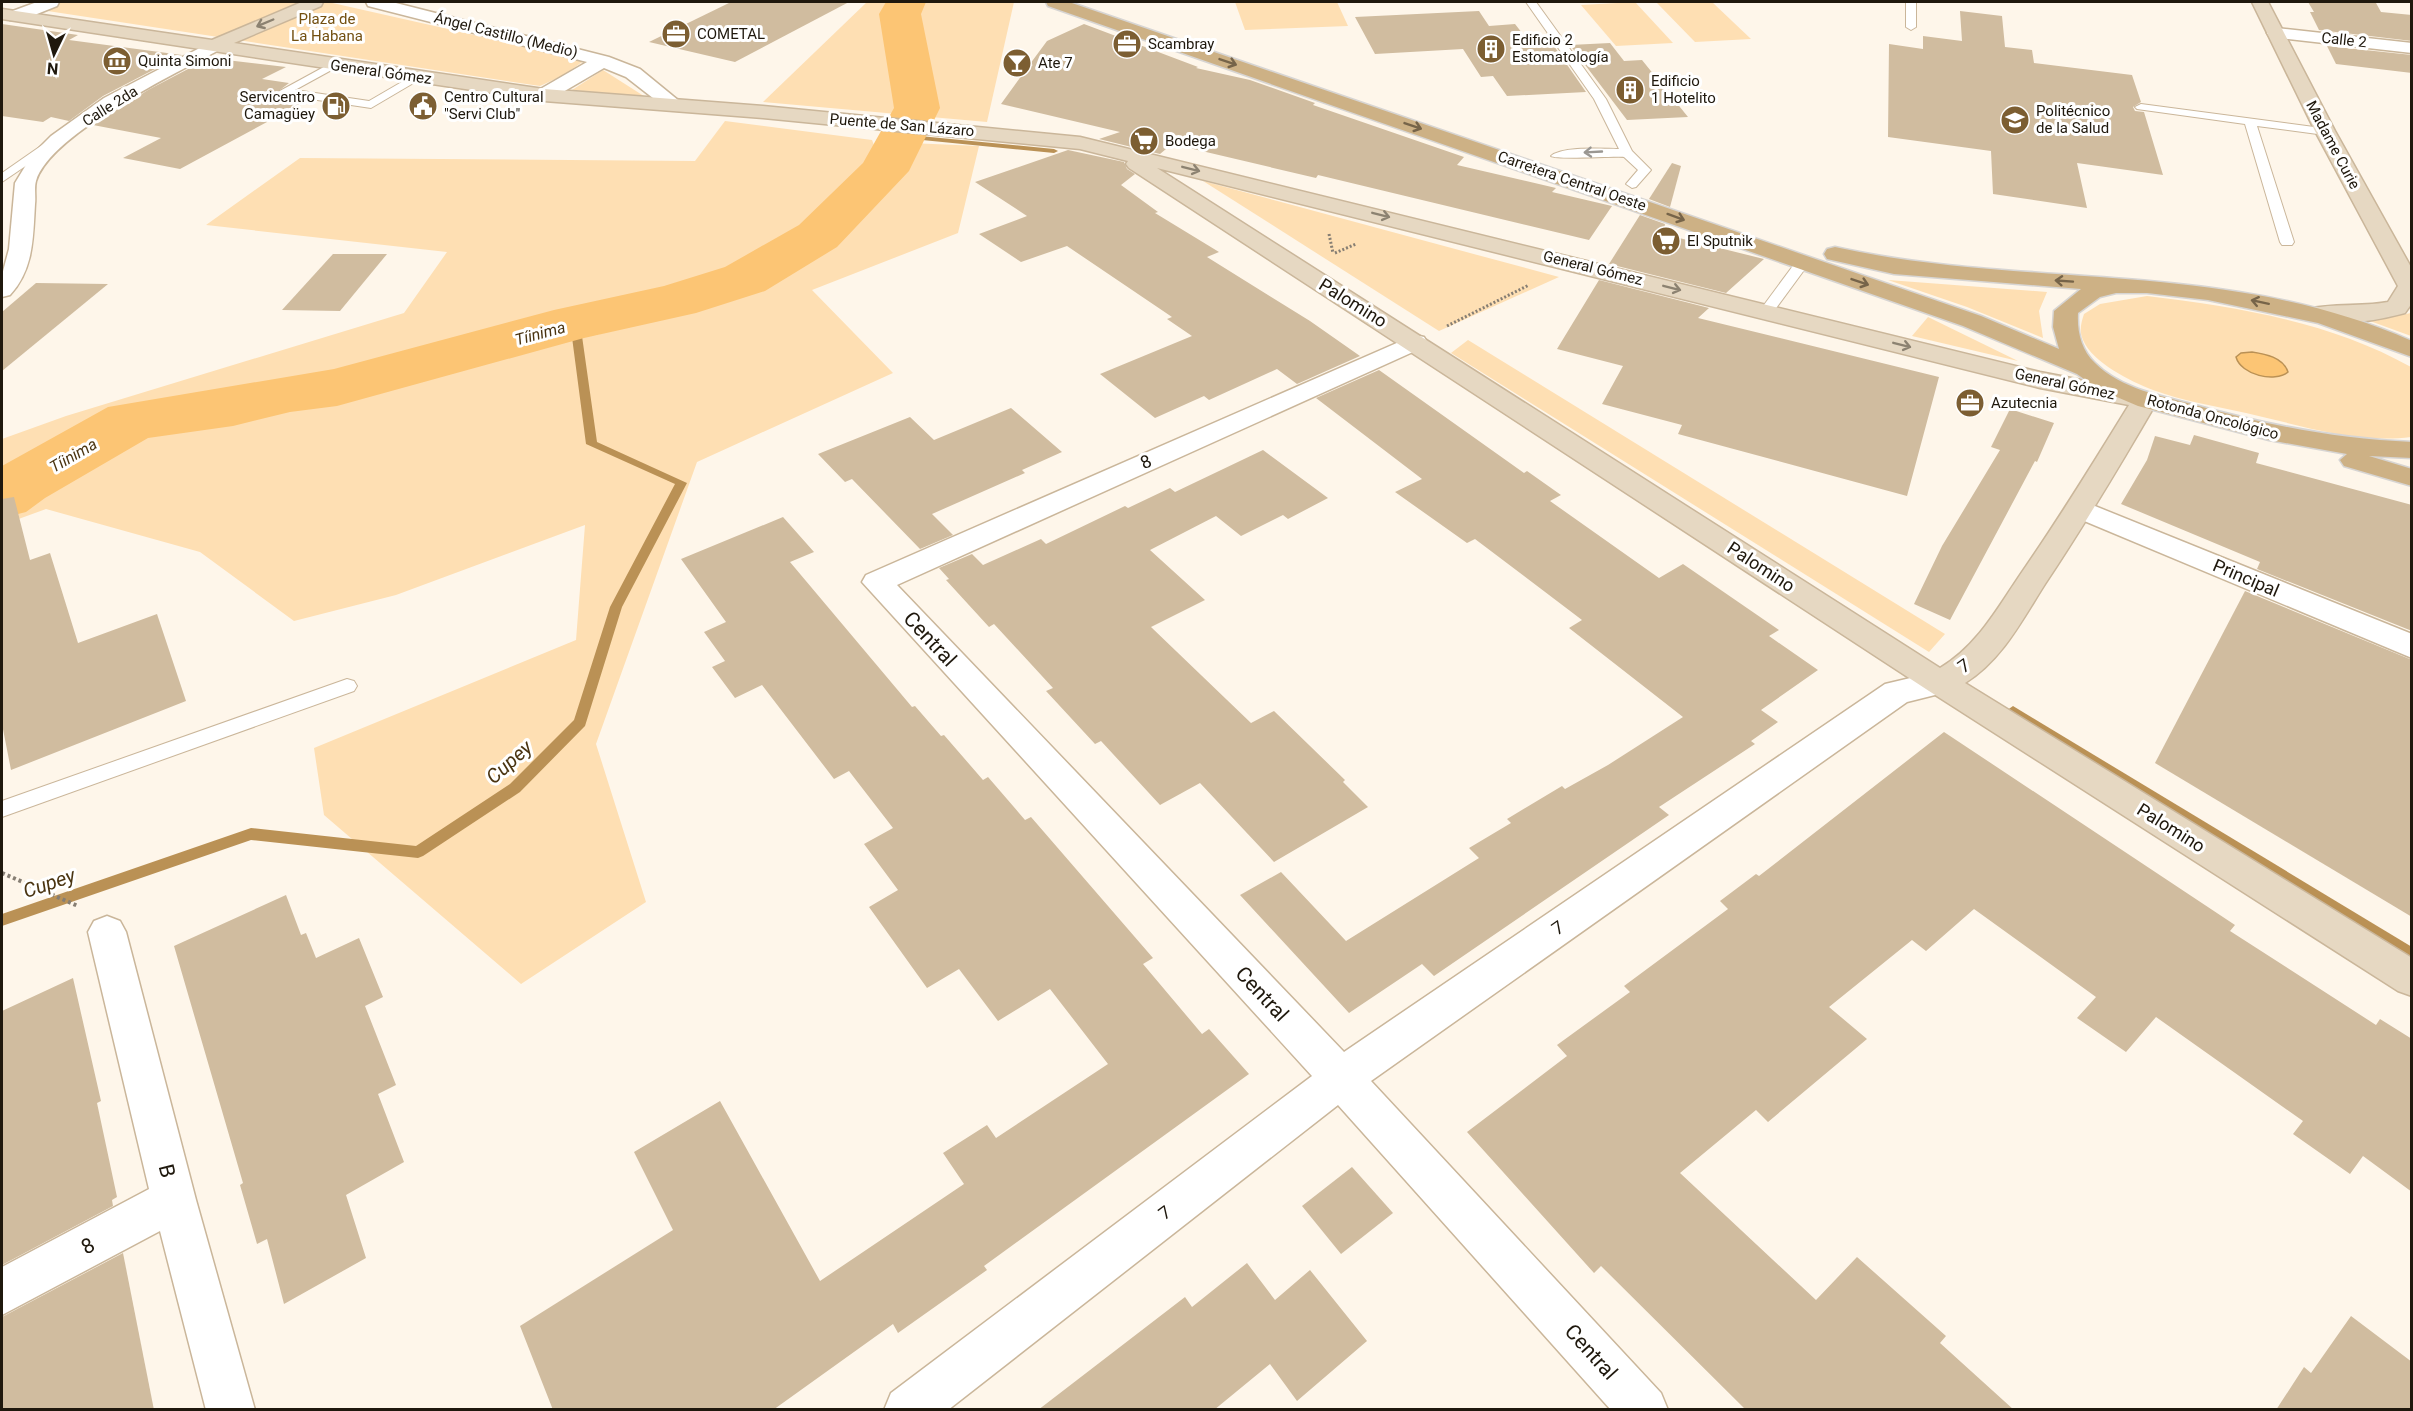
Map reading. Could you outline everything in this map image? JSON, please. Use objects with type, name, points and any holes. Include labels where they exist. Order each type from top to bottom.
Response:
[{"type":"main road","name":"Calle 2da","points":[[215,45],[315,2]]},
{"type":"main road","name":"Carretera Central Oeste","points":[[1054,2],[1972,321],[2086,369]]},
{"type":"main road","name":"Carretera Central Oeste","points":[[1098,2],[1557,156],[1816,248],[1863,261],[1894,267],[2122,285]]},
{"type":"main road","name":"Madame Curie","points":[[2260,2],[2325,131],[2410,289],[2397,308],[2365,314],[2317,314]]},
{"type":"main road","name":"General Gómez","points":[[9,15],[215,45],[416,78],[544,95],[763,112]]},
{"type":"main road","name":"Puente de San Lázaro","points":[[763,112],[1040,138]]},
{"type":"main road","name":"General Gómez","points":[[1040,138],[1114,150],[2040,380],[2145,400]]},
{"type":"main road","name":"Palomino","points":[[1114,150],[1415,342],[1940,683],[2412,979]]},
{"type":"main road","name":"Rotonda Oncológico","points":[[2412,350],[2317,314],[2198,291],[2122,285],[2097,290],[2066,311],[2064,327],[2070,346],[2086,369],[2145,400],[2266,433],[2373,450],[2412,450]]},
{"type":"main road","name":"7","points":[[1940,683],[1971,664],[1990,643],[2080,509],[2145,400]]},
{"type":"main road","points":[[2266,433],[2412,478]]},
{"type":"street","points":[[9,15],[51,2]]},
{"type":"street","name":"Ángel Castillo (Medio)","points":[[374,2],[603,60],[633,73],[674,105]]},
{"type":"street","name":"Calle 2","points":[[2276,33],[2412,48]]},
{"type":"street","name":"Calle 2da","points":[[2,291],[11,282],[21,240],[26,179],[41,158],[61,138],[106,106],[215,45]]},
{"type":"street","name":"Ángel Castillo (Medio)","points":[[544,95],[603,60]]},
{"type":"street","name":"8","points":[[877,582],[1415,342]]},
{"type":"street","name":"Principal","points":[[2080,509],[2412,647]]},
{"type":"street","name":"Central","points":[[877,582],[1341,1078],[1644,1410]]},
{"type":"street","name":"7","points":[[908,1410],[1341,1078],[1897,692],[1940,683]]},
{"type":"street","name":"B","points":[[97,921],[231,1410]]},
{"type":"street","name":"8","points":[[2,1292],[174,1200]]},
{"type":"lane","points":[[1531,2],[1600,99],[1627,153],[1645,170],[1632,184]]},
{"type":"lane","points":[[1911,2],[1911,27]]},
{"type":"lane","points":[[333,65],[284,92],[371,105],[416,78]]},
{"type":"lane","points":[[2141,107],[2325,131]]},
{"type":"lane","points":[[2250,121],[2287,242]]},
{"type":"lane","points":[[2,178],[61,138]]},
{"type":"lane","points":[[1557,156],[1589,152],[1627,153]]},
{"type":"lane","points":[[1766,312],[1803,262]]},
{"type":"lane","points":[[2,809],[348,686]]},
{"type":"path","points":[[1415,342],[1573,263]]},
{"type":"path","points":[[2,873],[97,921]]},
{"type":"green space","name":"Plaza de La Habana","points":[[63,2],[328,2],[585,60],[564,75],[540,86],[41,10]]},
{"type":"green space","points":[[867,2],[1014,2],[987,122],[763,102]]},
{"type":"green space","points":[[1235,2],[1337,2],[1348,26],[1245,30]]},
{"type":"green space","points":[[1635,2],[1673,43],[1616,46],[1581,5]]},
{"type":"green space","points":[[1656,2],[1712,2],[1751,39],[1695,42]]},
{"type":"green space","points":[[603,70],[647,98],[572,90]]},
{"type":"green space","points":[[725,121],[872,140],[884,171],[772,263],[594,336],[801,267],[876,192],[910,143],[979,146],[958,233],[812,290],[893,373],[697,462],[596,744],[646,902],[521,984],[324,815],[314,748],[576,640],[585,525],[396,595],[294,621],[200,552],[46,509],[2,525],[2,439],[66,416],[404,313],[447,252],[206,225],[300,158],[695,161]]},
{"type":"green space","points":[[1203,181],[1559,277],[1439,331]]},
{"type":"green space","points":[[1888,280],[2047,292],[2039,311],[2043,338],[1967,307]]},
{"type":"green space","points":[[2147,296],[2215,305],[2283,319],[2349,338],[2411,367],[2411,437],[2348,436],[2175,397],[2134,382],[2103,364],[2095,356],[2083,340],[2081,327],[2084,314],[2100,304]]},
{"type":"green space","points":[[2411,313],[2411,336],[2370,321]]},
{"type":"green space","points":[[1928,317],[2018,361],[1912,336]]},
{"type":"green space","points":[[1468,340],[1945,634],[1929,652],[1451,353]]},
{"type":"shaded area","points":[[2252,352],[2268,355],[2278,360],[2288,372],[2275,377],[2251,373],[2239,363],[2236,357],[2241,353]]},
{"type":"building","points":[[731,2],[849,2],[735,62],[649,42]]},
{"type":"building","points":[[2308,2],[2376,3],[2381,12],[2412,15],[2412,41],[2319,30],[2310,12],[2314,12]]},
{"type":"building","points":[[1479,11],[1489,26],[1515,24],[1533,47],[1554,46],[1586,92],[1507,96],[1493,76],[1481,77],[1463,49],[1375,54],[1355,17]]},
{"type":"building","points":[[1960,11],[2002,16],[2005,47],[2032,50],[2034,63],[2132,75],[2141,102],[2133,107],[2135,111],[2144,112],[2163,175],[2077,163],[2087,208],[1993,194],[1991,151],[1888,137],[1889,44],[1923,49],[1923,36],[1962,41]]},
{"type":"building","points":[[2,24],[78,35],[69,40],[182,55],[103,96],[69,121],[51,117],[43,122],[2,116]]},
{"type":"building","points":[[1084,24],[1198,67],[1196,68],[1250,80],[1315,103],[1313,105],[1464,157],[1457,165],[1556,188],[1552,192],[1612,206],[1589,240],[1318,175],[1316,178],[1172,144],[1160,154],[1099,139],[1120,132],[1001,104],[1027,68],[1033,65],[1030,64],[1047,41]]},
{"type":"building","name":"Edificio 1 Hotelito","points":[[1610,43],[1624,61],[1642,60],[1688,117],[1627,120],[1570,45]]},
{"type":"building","points":[[2327,46],[2412,55],[2412,73],[2336,64]]},
{"type":"building","points":[[209,58],[286,67],[262,79],[289,83],[276,93],[284,97],[306,101],[180,169],[123,158],[161,138],[93,125],[148,90]]},
{"type":"building","points":[[1068,150],[1124,162],[1127,169],[1135,174],[1121,185],[1158,212],[1155,213],[1219,252],[1207,257],[1310,321],[1360,356],[1297,384],[1277,369],[1209,400],[1204,396],[1155,418],[1100,374],[1192,336],[1167,319],[1172,317],[1067,246],[1021,262],[979,234],[1027,216],[975,182]]},
{"type":"building","points":[[1672,163],[1681,166],[1670,207],[1649,199]]},
{"type":"building","points":[[1640,215],[1665,224],[1663,234],[1764,259],[1726,293],[1609,264]]},
{"type":"building","points":[[333,254],[387,254],[340,311],[282,310]]},
{"type":"building","points":[[1599,280],[1709,308],[1698,318],[1939,377],[1907,496],[1678,434],[1682,425],[1602,404],[1623,366],[1557,349]]},
{"type":"building","points":[[36,283],[108,284],[2,371],[2,312]]},
{"type":"building","points":[[1379,370],[1524,473],[1527,471],[1561,495],[1550,501],[1659,578],[1683,564],[1779,630],[1769,636],[1818,670],[1761,710],[1778,722],[1751,741],[1755,744],[1659,807],[1669,815],[1434,976],[1422,964],[1349,1013],[1240,895],[1281,872],[1346,941],[1479,858],[1469,848],[1511,823],[1507,819],[1562,786],[1565,789],[1608,765],[1683,717],[1569,628],[1582,620],[1475,539],[1467,543],[1395,492],[1422,479],[1316,398]]},
{"type":"building","points":[[1011,408],[1062,452],[1022,470],[1025,473],[932,514],[953,535],[920,549],[852,479],[845,482],[818,454],[910,417],[934,440]]},
{"type":"building","points":[[2010,409],[2054,423],[2037,462],[2035,461],[1950,620],[1914,604],[1942,546],[2000,450],[1991,447]]},
{"type":"building","points":[[2194,435],[2259,453],[2256,463],[2412,505],[2412,631],[2257,569],[2260,562],[2121,504],[2147,460],[2155,436],[2190,445]]},
{"type":"building","points":[[1263,450],[1328,498],[1288,519],[1283,515],[1241,536],[1216,516],[1150,550],[1205,600],[1151,627],[1251,723],[1274,711],[1345,780],[1343,782],[1368,807],[1274,862],[1200,783],[1160,805],[1101,741],[1095,744],[1046,691],[1053,688],[994,624],[989,627],[946,580],[949,579],[939,568],[972,554],[983,565],[1041,539],[1046,544],[1125,506],[1128,508],[1170,488],[1175,492]]},
{"type":"building","points":[[14,497],[30,560],[50,553],[78,643],[157,614],[186,701],[11,770],[2,724],[2,499]]},
{"type":"building","points":[[783,517],[814,552],[790,562],[912,707],[915,706],[941,736],[944,735],[983,780],[988,777],[1025,820],[1031,817],[1153,958],[1143,964],[1202,1034],[1209,1029],[1249,1074],[984,1266],[987,1270],[898,1333],[893,1324],[773,1410],[553,1410],[520,1326],[673,1230],[634,1152],[720,1101],[820,1281],[964,1184],[943,1153],[987,1125],[996,1138],[1108,1064],[1050,989],[998,1021],[959,969],[927,988],[869,907],[898,890],[864,844],[893,828],[849,771],[834,779],[762,685],[735,698],[712,667],[725,661],[704,632],[726,622],[681,559]]},
{"type":"building","points":[[2245,591],[2412,660],[2412,917],[2155,763]]},
{"type":"building","points":[[1944,732],[2235,925],[2230,931],[2376,1025],[2380,1019],[2412,1039],[2412,1192],[2363,1156],[2350,1174],[2293,1134],[2303,1121],[2156,1017],[2126,1052],[2077,1018],[2096,997],[1974,909],[1926,951],[1912,940],[1829,1007],[1867,1039],[1768,1122],[1756,1110],[1680,1173],[1816,1300],[1857,1257],[1946,1336],[1940,1343],[2014,1410],[1746,1410],[1601,1266],[1594,1273],[1467,1132],[1567,1056],[1557,1045],[1630,992],[1624,986],[1728,909],[1720,901],[1756,874],[1759,876]]},
{"type":"building","points":[[286,895],[301,935],[306,933],[316,958],[359,938],[383,997],[365,1006],[396,1085],[378,1094],[404,1162],[346,1195],[366,1258],[284,1304],[267,1239],[257,1244],[240,1185],[243,1183],[174,946]]},
{"type":"building","points":[[73,978],[101,1101],[97,1103],[117,1197],[112,1200],[113,1206],[2,1265],[2,1011]]},
{"type":"building","points":[[1352,1167],[1393,1213],[1341,1254],[1302,1206]]},
{"type":"building","points":[[123,1253],[154,1410],[2,1410],[2,1317]]},
{"type":"building","points":[[1247,1263],[1275,1300],[1310,1270],[1367,1341],[1297,1401],[1270,1364],[1214,1410],[1038,1410],[1185,1297],[1192,1307]]},
{"type":"building","points":[[2351,1316],[2412,1362],[2412,1410],[2276,1410],[2304,1367],[2311,1373]]},
{"type":"waterway","name":"Tíinima","points":[[2,497],[21,483],[131,421],[233,407],[290,393],[337,387],[575,322],[676,301],[745,279],[818,236],[884,171],[917,108],[900,14],[906,2]]},
{"type":"waterway","points":[[902,136],[1054,151]]},
{"type":"waterway","name":"Cupey","points":[[2,920],[251,834],[418,852],[515,788],[580,722],[616,607],[681,483],[592,444],[575,322]]},
{"type":"waterway","points":[[2013,711],[2412,956]]},
{"type":"place","name":"COMETAL","points":[[676,34]]},
{"type":"place","name":"Scambray","points":[[1127,44]]},
{"type":"place","name":"Edificio 2 Estomatología","points":[[1491,49]]},
{"type":"place","name":"Quinta Simoni","points":[[117,61]]},
{"type":"place","name":"Ate 7","points":[[1017,63]]},
{"type":"place","name":"Edificio 1 Hotelito","points":[[1630,90]]},
{"type":"place","name":"Servicentro Camagüey","points":[[336,106]]},
{"type":"place","name":"Centro Cultural \"Servi Club\"","points":[[423,106]]},
{"type":"place","name":"Politécnico de la Salud","points":[[2015,120]]},
{"type":"place","name":"Bodega","points":[[1144,141]]},
{"type":"place","name":"El Sputnik","points":[[1666,241]]},
{"type":"place","name":"Azutecnia","points":[[1970,403]]}]
